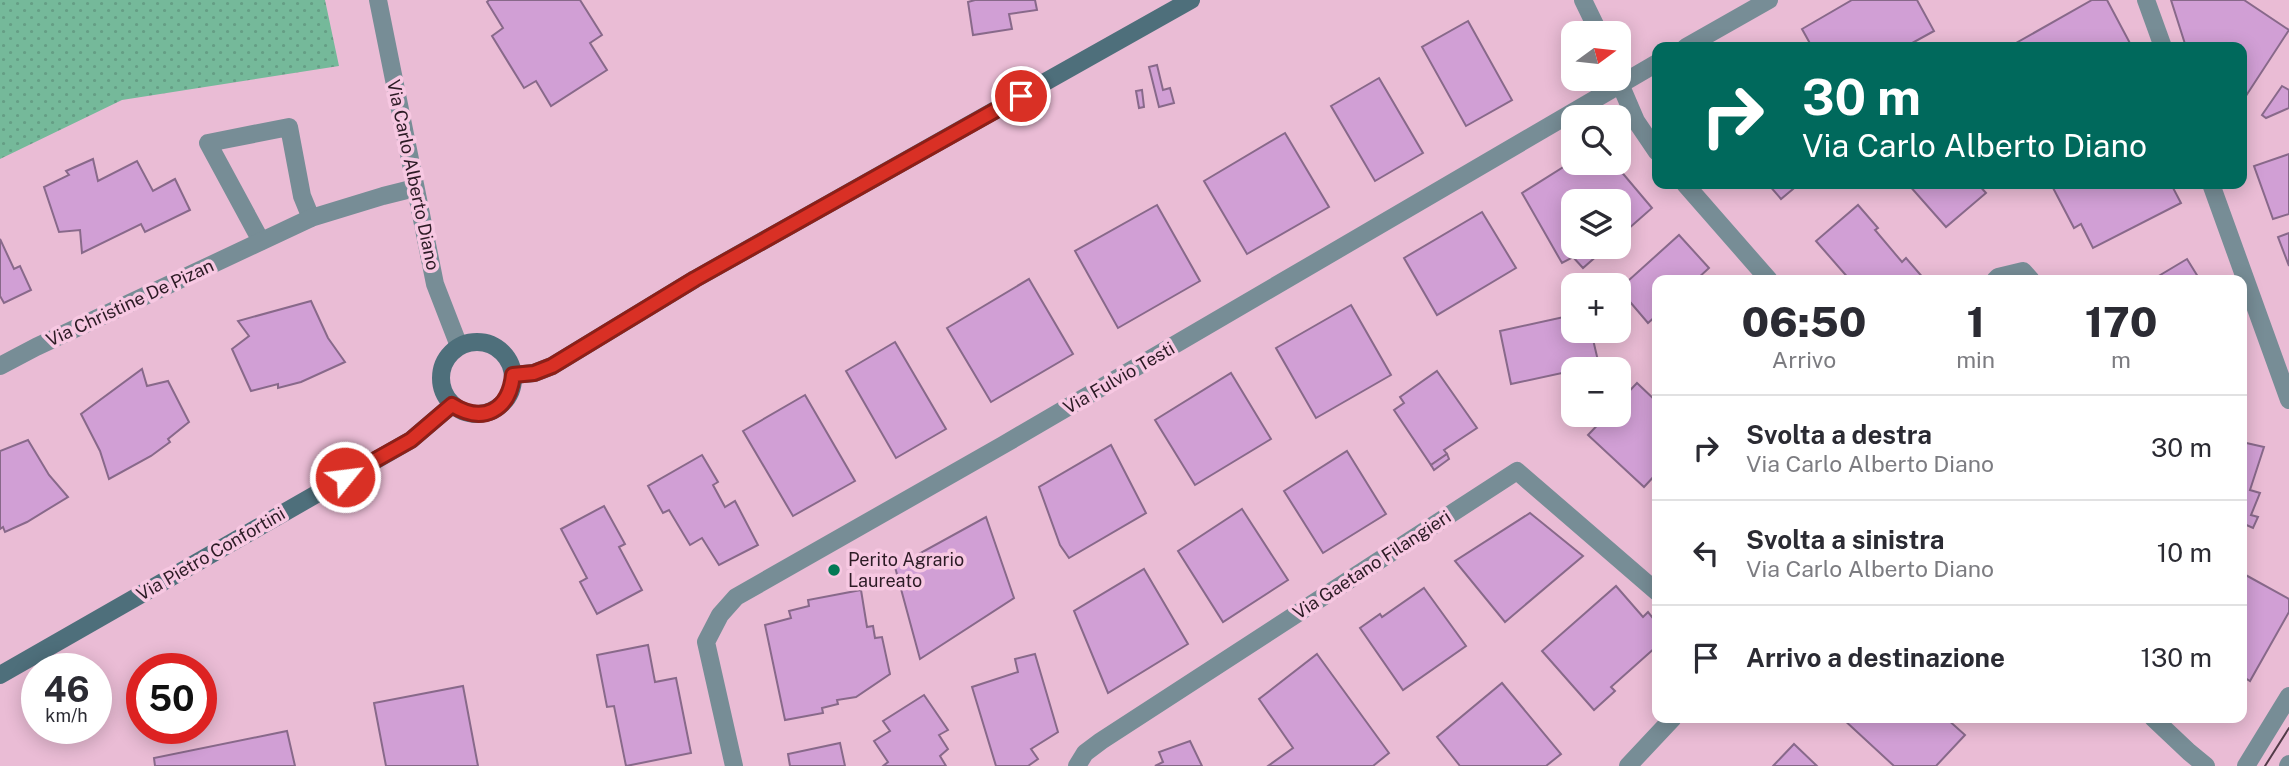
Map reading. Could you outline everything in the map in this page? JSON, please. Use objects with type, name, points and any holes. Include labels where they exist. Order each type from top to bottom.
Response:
[{"type":"main road","points":[[513,375],[534,373],[552,366],[695,279],[1191,0]]},
{"type":"main road","points":[[470,342],[483,342],[504,353],[513,375],[512,388],[507,399],[498,408],[487,413],[463,412],[452,405],[441,385],[441,374],[450,353],[470,342]]},
{"type":"main road","name":"Via Pietro Confortini","points":[[0,675],[411,440],[452,405]]},
{"type":"street","name":"Via Carlo Alberto Diano","points":[[378,0],[435,284],[459,346]]},
{"type":"street","points":[[1583,0],[1593,21]]},
{"type":"street","points":[[1695,42],[1769,0]]},
{"type":"street","points":[[2146,0],[2161,42]]},
{"type":"street","name":"Via Fulvio Testi","points":[[1631,75],[1652,65]]},
{"type":"street","name":"Via Fulvio Testi","points":[[734,766],[706,642],[720,615],[736,597],[1003,445],[1602,91]]},
{"type":"street","points":[[1623,91],[1636,121],[1652,146]]},
{"type":"street","points":[[261,241],[208,143],[289,128],[302,196],[312,218]]},
{"type":"street","name":"Via Christine De Pizan","points":[[0,366],[312,218],[415,188]]},
{"type":"street","points":[[1689,189],[1765,275]]},
{"type":"street","points":[[2213,189],[2244,275]]},
{"type":"street","points":[[2006,275],[2023,271],[2027,275]]},
{"type":"street","points":[[2247,284],[2289,400]]},
{"type":"street","name":"Via Gaetano Filangieri","points":[[1077,766],[1084,753],[1101,741],[1517,471],[1652,589]]},
{"type":"street","points":[[2245,766],[2289,696]]},
{"type":"street","points":[[1628,766],[1667,723]]},
{"type":"street","points":[[2158,723],[2200,764]]},
{"type":"green space","points":[[0,0],[325,0],[339,66],[122,100],[0,159]]},
{"type":"building","points":[[580,0],[602,35],[590,43],[607,70],[551,106],[536,81],[524,88],[492,36],[503,28],[487,2]]},
{"type":"building","points":[[1035,0],[1037,10],[1009,14],[1012,29],[973,35],[968,2]]},
{"type":"building","points":[[1852,0],[1917,0],[1934,31],[1914,42],[1809,42],[1802,29]]},
{"type":"building","points":[[2092,0],[2107,0],[2129,42],[2018,42]]},
{"type":"building","points":[[2171,0],[2244,0],[2289,30],[2247,94],[2247,42],[2184,42]]},
{"type":"building","points":[[1468,21],[1512,100],[1466,126],[1422,47]]},
{"type":"building","points":[[1157,65],[1163,90],[1170,88],[1174,103],[1159,107],[1149,67]]},
{"type":"building","points":[[1379,78],[1423,153],[1375,181],[1331,106]]},
{"type":"building","points":[[2282,86],[2289,90],[2289,108],[2266,118],[2262,115]]},
{"type":"building","points":[[1142,90],[1144,107],[1139,108],[1136,91]]},
{"type":"building","points":[[1285,133],[1329,207],[1247,254],[1204,181]]},
{"type":"building","points":[[2289,154],[2289,214],[2273,219],[2254,166]]},
{"type":"building","points":[[93,159],[98,181],[137,161],[153,191],[175,179],[190,210],[145,232],[141,224],[82,253],[80,230],[59,232],[44,187],[69,175],[66,171]]},
{"type":"building","points":[[1561,169],[1561,175],[1624,175],[1652,208],[1631,226],[1631,189],[1561,189],[1561,259],[1569,259],[1562,263],[1522,193]]},
{"type":"building","points":[[1772,189],[1793,189],[1781,199]]},
{"type":"building","points":[[1912,189],[1982,189],[1986,193],[1946,227]]},
{"type":"building","points":[[2054,189],[2174,189],[2181,203],[2093,248],[2081,224],[2074,228]]},
{"type":"building","points":[[1157,205],[1200,281],[1118,328],[1075,251]]},
{"type":"building","points":[[1858,205],[1902,262],[1906,258],[1921,275],[1846,275],[1816,241]]},
{"type":"building","points":[[1482,212],[1516,268],[1437,315],[1404,258]]},
{"type":"building","points":[[2289,233],[2289,266],[2278,237]]},
{"type":"building","points":[[1679,235],[1709,268],[1701,275],[1652,275],[1652,319],[1648,323],[1631,303],[1631,278]]},
{"type":"building","points":[[0,239],[14,269],[20,266],[31,290],[4,303],[0,296]]},
{"type":"building","points":[[1575,259],[1593,259],[1583,268]]},
{"type":"building","points":[[2187,259],[2197,275],[2160,275]]},
{"type":"building","points":[[1029,279],[1073,354],[991,402],[947,328]]},
{"type":"building","points":[[311,301],[328,338],[345,362],[301,382],[278,388],[278,384],[251,391],[232,349],[249,336],[238,321]]},
{"type":"building","points":[[1351,305],[1391,375],[1316,418],[1276,348]]},
{"type":"building","points":[[1561,318],[1561,343],[1594,343],[1597,357],[1561,357],[1561,373],[1511,384],[1500,331]]},
{"type":"building","points":[[895,342],[946,429],[896,458],[846,371]]},
{"type":"building","points":[[142,369],[147,386],[168,381],[189,422],[168,439],[170,442],[151,456],[109,479],[100,451],[81,414]]},
{"type":"building","points":[[1437,371],[1477,428],[1444,450],[1447,454],[1431,465],[1394,410],[1404,403],[1400,397]]},
{"type":"building","points":[[1231,373],[1271,439],[1195,485],[1155,420]]},
{"type":"building","points":[[1637,383],[1652,397],[1652,478],[1644,487],[1588,435],[1596,427],[1631,427],[1631,389]]},
{"type":"building","points":[[805,395],[855,481],[793,516],[743,431]]},
{"type":"building","points":[[28,440],[49,475],[68,497],[5,532],[3,527],[0,529],[0,451]]},
{"type":"building","points":[[2247,443],[2264,447],[2250,490],[2260,493],[2251,515],[2258,517],[2253,528],[2247,525]]},
{"type":"building","points":[[1111,445],[1146,513],[1069,558],[1060,545],[1039,487]]},
{"type":"building","points":[[1347,451],[1386,514],[1323,553],[1284,491]]},
{"type":"building","points":[[1447,454],[1449,459],[1434,470],[1431,465]]},
{"type":"building","points":[[702,455],[718,482],[713,485],[725,507],[735,501],[758,545],[719,565],[702,538],[690,545],[669,510],[663,513],[648,486]]},
{"type":"building","points":[[604,506],[625,544],[619,547],[642,590],[597,614],[580,582],[587,578],[561,529]]},
{"type":"building","points":[[1242,509],[1288,580],[1223,622],[1178,551]]},
{"type":"building","points":[[1530,513],[1583,556],[1505,622],[1455,561]]},
{"type":"building","points":[[986,517],[1014,598],[920,659],[895,567]]},
{"type":"building","points":[[1144,569],[1188,644],[1108,693],[1074,611]]},
{"type":"building","points":[[2247,576],[2289,599],[2289,612],[2250,681],[2247,679]]},
{"type":"building","points":[[1616,586],[1643,617],[1648,612],[1652,617],[1652,650],[1611,687],[1615,691],[1594,710],[1542,651]]},
{"type":"building","points":[[1424,588],[1466,646],[1403,690],[1360,628],[1380,614],[1382,617]]},
{"type":"building","points":[[861,590],[867,627],[873,626],[875,638],[882,637],[890,674],[856,697],[837,700],[838,704],[822,708],[823,713],[785,720],[765,625],[791,618],[789,611],[809,606],[808,600]]},
{"type":"building","points":[[648,645],[655,682],[676,678],[691,753],[626,766],[614,706],[607,707],[597,655]]},
{"type":"building","points":[[1035,654],[1058,732],[1031,749],[1038,759],[1028,766],[996,766],[972,687],[1018,672],[1015,659]]},
{"type":"building","points":[[1317,654],[1389,753],[1373,766],[1268,766],[1293,748],[1259,699]]},
{"type":"building","points":[[1502,683],[1561,754],[1546,766],[1460,766],[1437,737]]},
{"type":"building","points":[[463,686],[478,766],[386,766],[374,703]]},
{"type":"building","points":[[924,695],[948,730],[939,735],[948,749],[940,756],[946,766],[883,766],[888,762],[874,741],[890,731],[883,721]]},
{"type":"building","points":[[1847,723],[1952,723],[1965,735],[1936,766],[1894,766]]},
{"type":"building","points":[[287,731],[295,766],[155,766],[154,758]]},
{"type":"building","points":[[1190,741],[1202,766],[1155,766],[1163,762],[1159,752]]},
{"type":"building","points":[[840,743],[845,766],[790,766],[788,754]]},
{"type":"building","points":[[1794,744],[1817,766],[1773,766]]},
{"type":"tram line","points":[[2265,766],[2289,728]]},
{"type":"place","name":"Perito Agrario Laureato","points":[[834,570]]},
{"type":"route","points":[[345,477],[411,440],[452,405],[463,412],[475,414],[498,408],[507,399],[512,388],[513,375],[534,373],[552,366],[695,279],[1021,96]]}]
